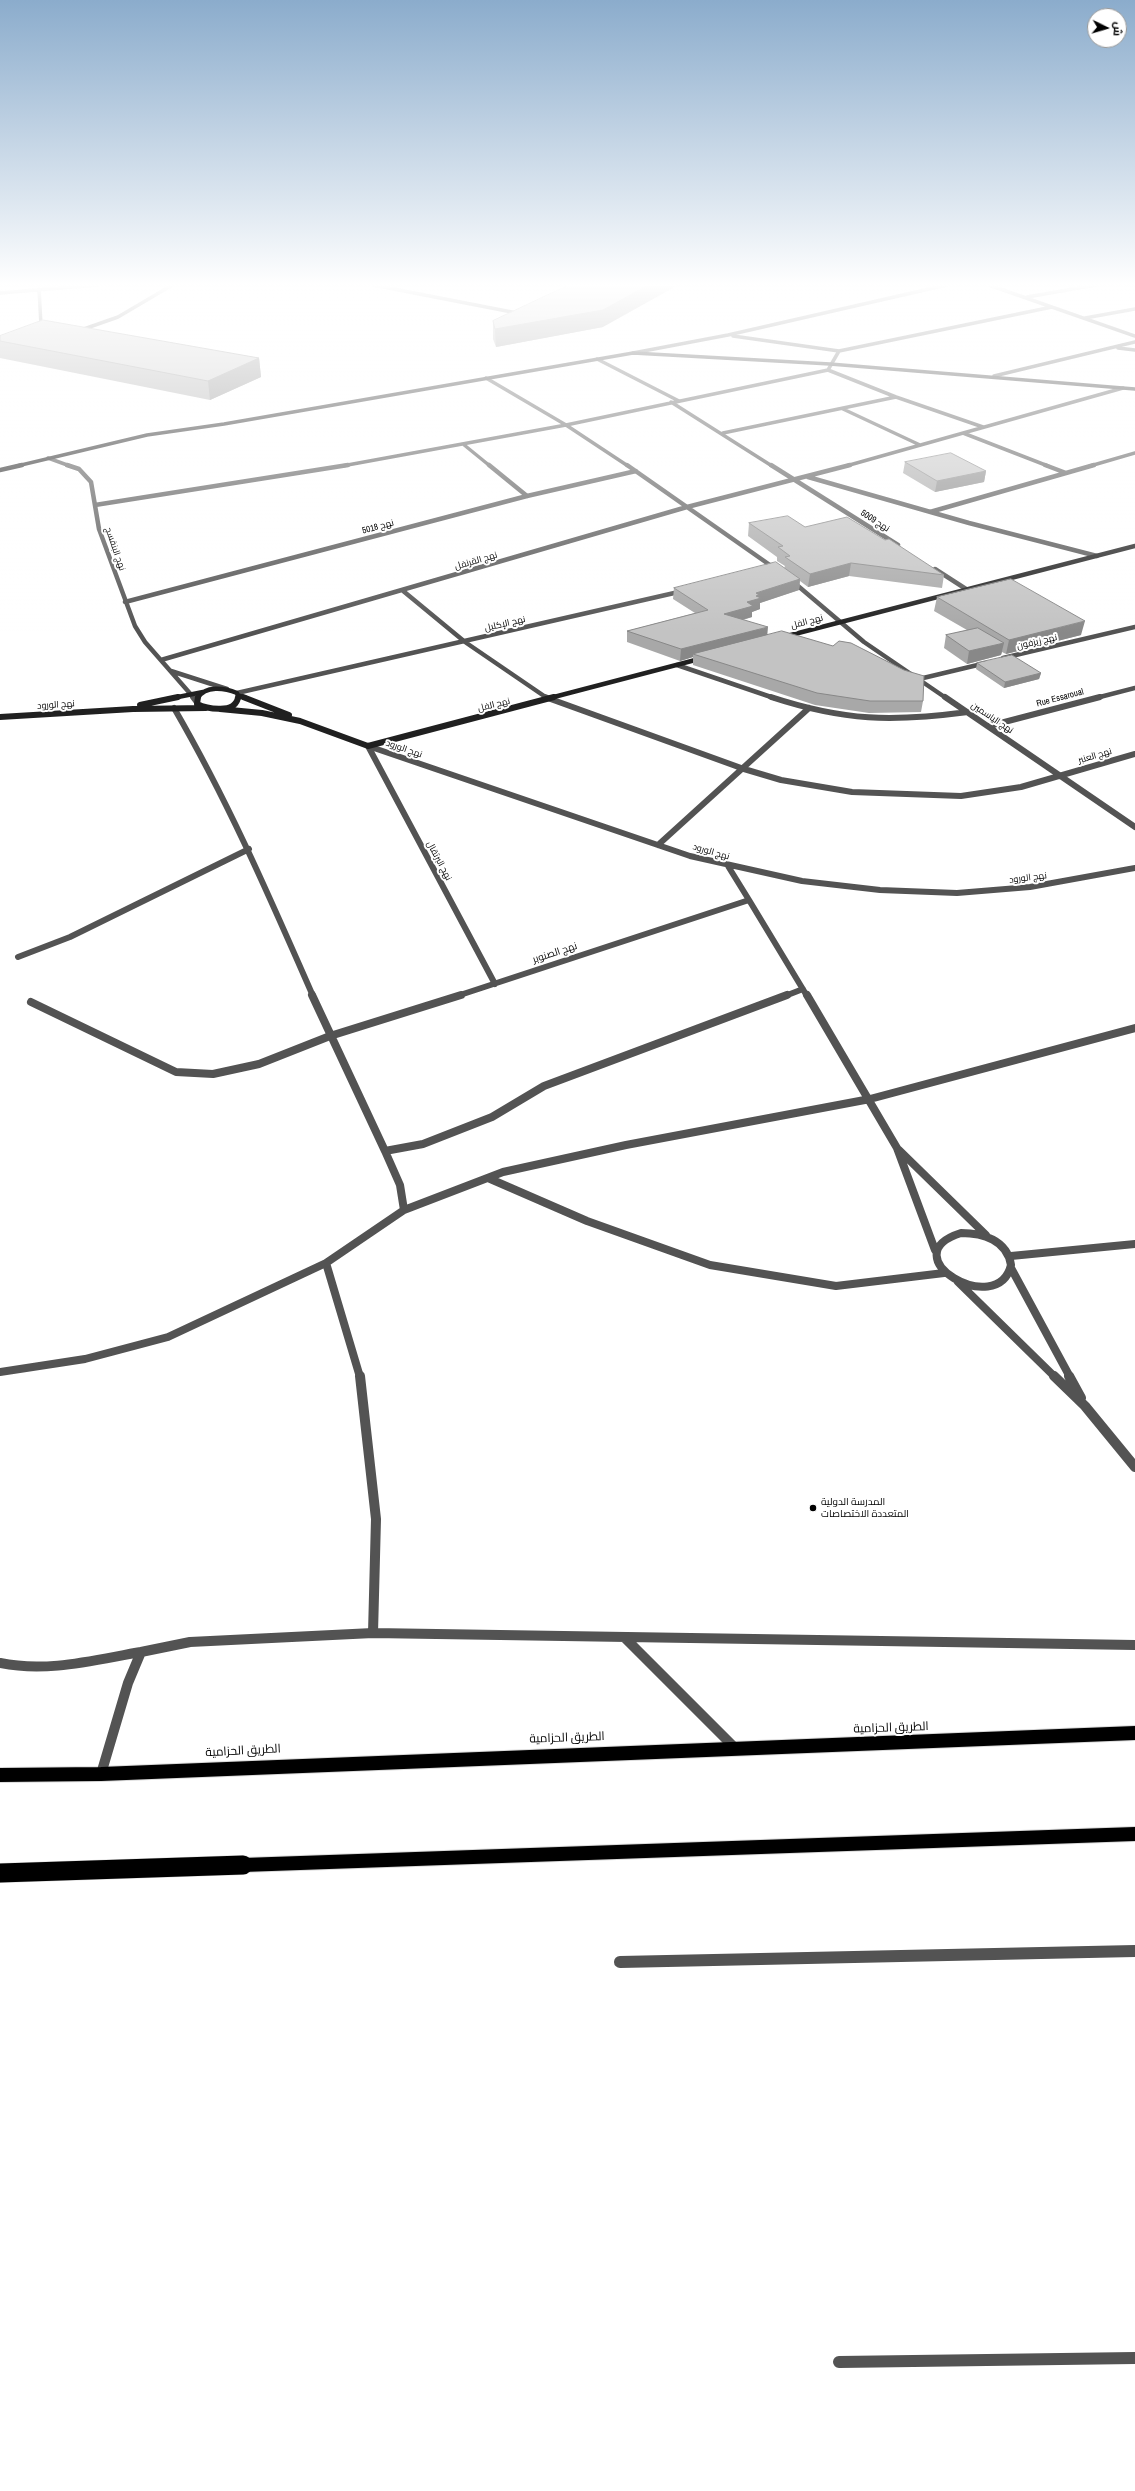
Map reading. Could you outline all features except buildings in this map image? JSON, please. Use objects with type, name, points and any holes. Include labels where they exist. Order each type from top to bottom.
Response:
[{"type":"highway","name":"الطريق الحزامية","points":[[0,1775],[101,1774],[735,1748],[909,1744],[1135,1733]]},
{"type":"highway","points":[[0,1873],[1135,1834]]},
{"type":"street","points":[[0,470],[147,435],[224,424],[359,400]]},
{"type":"street","points":[[524,400],[566,425],[636,471],[781,573]]},
{"type":"street","points":[[95,505],[330,468],[566,425],[678,400]]},
{"type":"street","points":[[723,433],[882,400]]},
{"type":"street","points":[[905,400],[983,428]]},
{"type":"street","name":"نهج القرنفل","points":[[161,660],[687,507],[796,480],[1080,400]]},
{"type":"street","name":"نهج 5009","points":[[670,402],[723,433],[906,550]]},
{"type":"street","points":[[843,409],[920,446]]},
{"type":"street","points":[[963,433],[1066,473]]},
{"type":"street","points":[[463,444],[527,496]]},
{"type":"street","points":[[930,512],[1135,453]]},
{"type":"street","name":"نهج البنفسج","points":[[48,458],[79,469],[91,482],[99,529],[135,626],[170,671],[196,700]]},
{"type":"street","name":"نهج 5018","points":[[125,602],[527,496],[636,471]]},
{"type":"street","points":[[807,477],[930,512],[1097,556]]},
{"type":"street","name":"نهج الفل","points":[[774,639],[1135,546]]},
{"type":"street","points":[[932,568],[966,589]]},
{"type":"street","points":[[767,571],[775,569]]},
{"type":"street","name":"نهج الياسمين","points":[[787,577],[806,590],[864,642],[1135,826]]},
{"type":"street","name":"نهج الإكليل","points":[[238,694],[690,589]]},
{"type":"street","name":"نهج العنبر","points":[[402,590],[465,642],[548,699],[744,769],[815,787],[852,792],[926,796],[991,793],[1135,754]]},
{"type":"street","name":"نهج زيزفون","points":[[919,679],[1135,627]]},
{"type":"street","name":"نهج الفل","points":[[368,746],[707,657]]},
{"type":"street","points":[[677,665],[809,708],[846,716],[879,720],[915,718],[968,712]]},
{"type":"street","points":[[170,671],[227,689],[272,707],[300,721]]},
{"type":"street","name":"Rue Essaroual","points":[[989,726],[1135,688]]},
{"type":"street","points":[[113,710],[206,691],[227,689]]},
{"type":"street","points":[[206,691],[200,694],[196,700],[197,704],[206,708]]},
{"type":"street","points":[[220,709],[233,705],[237,702],[238,694]]},
{"type":"street","points":[[174,708],[211,772],[249,849],[330,1036],[357,1087],[386,1151],[400,1185],[404,1210]]},
{"type":"street","points":[[113,710],[206,708],[262,713],[300,721]]},
{"type":"street","points":[[658,845],[744,769],[809,708]]},
{"type":"street","name":"نهج الورود","points":[[0,716],[113,710]]},
{"type":"street","name":"نهج الورود","points":[[300,721],[368,746],[658,845],[728,866],[828,884],[906,891],[953,892],[1037,887],[1135,868]]},
{"type":"street","name":"نهج البرتقال","points":[[368,746],[495,984]]},
{"type":"street","points":[[18,957],[70,937],[249,849]]},
{"type":"street","points":[[728,866],[870,1099],[897,1148],[935,1250],[936,1262],[944,1273],[958,1282],[1085,1406],[1135,1467]]},
{"type":"street","name":"نهج الصنوبر","points":[[31,1002],[176,1072],[213,1074],[259,1064],[330,1036],[495,984],[749,900]]},
{"type":"street","points":[[386,1151],[423,1144],[492,1117],[544,1086],[804,989]]},
{"type":"street","points":[[0,1372],[84,1359],[168,1337],[326,1263],[404,1210],[503,1172],[626,1145],[870,1099],[1135,1028]]},
{"type":"street","points":[[897,1148],[988,1236],[1002,1245],[1011,1256],[1012,1268],[1085,1406]]},
{"type":"street","points":[[488,1178],[587,1222],[710,1265],[836,1286],[944,1273]]},
{"type":"street","points":[[935,1250],[942,1239],[955,1233],[971,1232],[988,1236]]},
{"type":"street","points":[[1011,1256],[1135,1244]]},
{"type":"street","points":[[326,1263],[359,1370],[376,1519],[373,1633]]},
{"type":"street","points":[[958,1282],[975,1286],[992,1285],[1005,1279],[1012,1268]]},
{"type":"street","points":[[0,1663],[12,1667],[41,1667],[141,1652],[190,1642],[373,1633],[1135,1645]]},
{"type":"street","points":[[624,1637],[735,1748]]},
{"type":"street","points":[[101,1774],[128,1683],[141,1652]]},
{"type":"street","points":[[620,1962],[1135,1951]]},
{"type":"street","points":[[839,2362],[1135,2358]]},
{"type":"place","name":"المدرسة الدولية المتعددة الاختصاصات","points":[[813,1508]]}]
